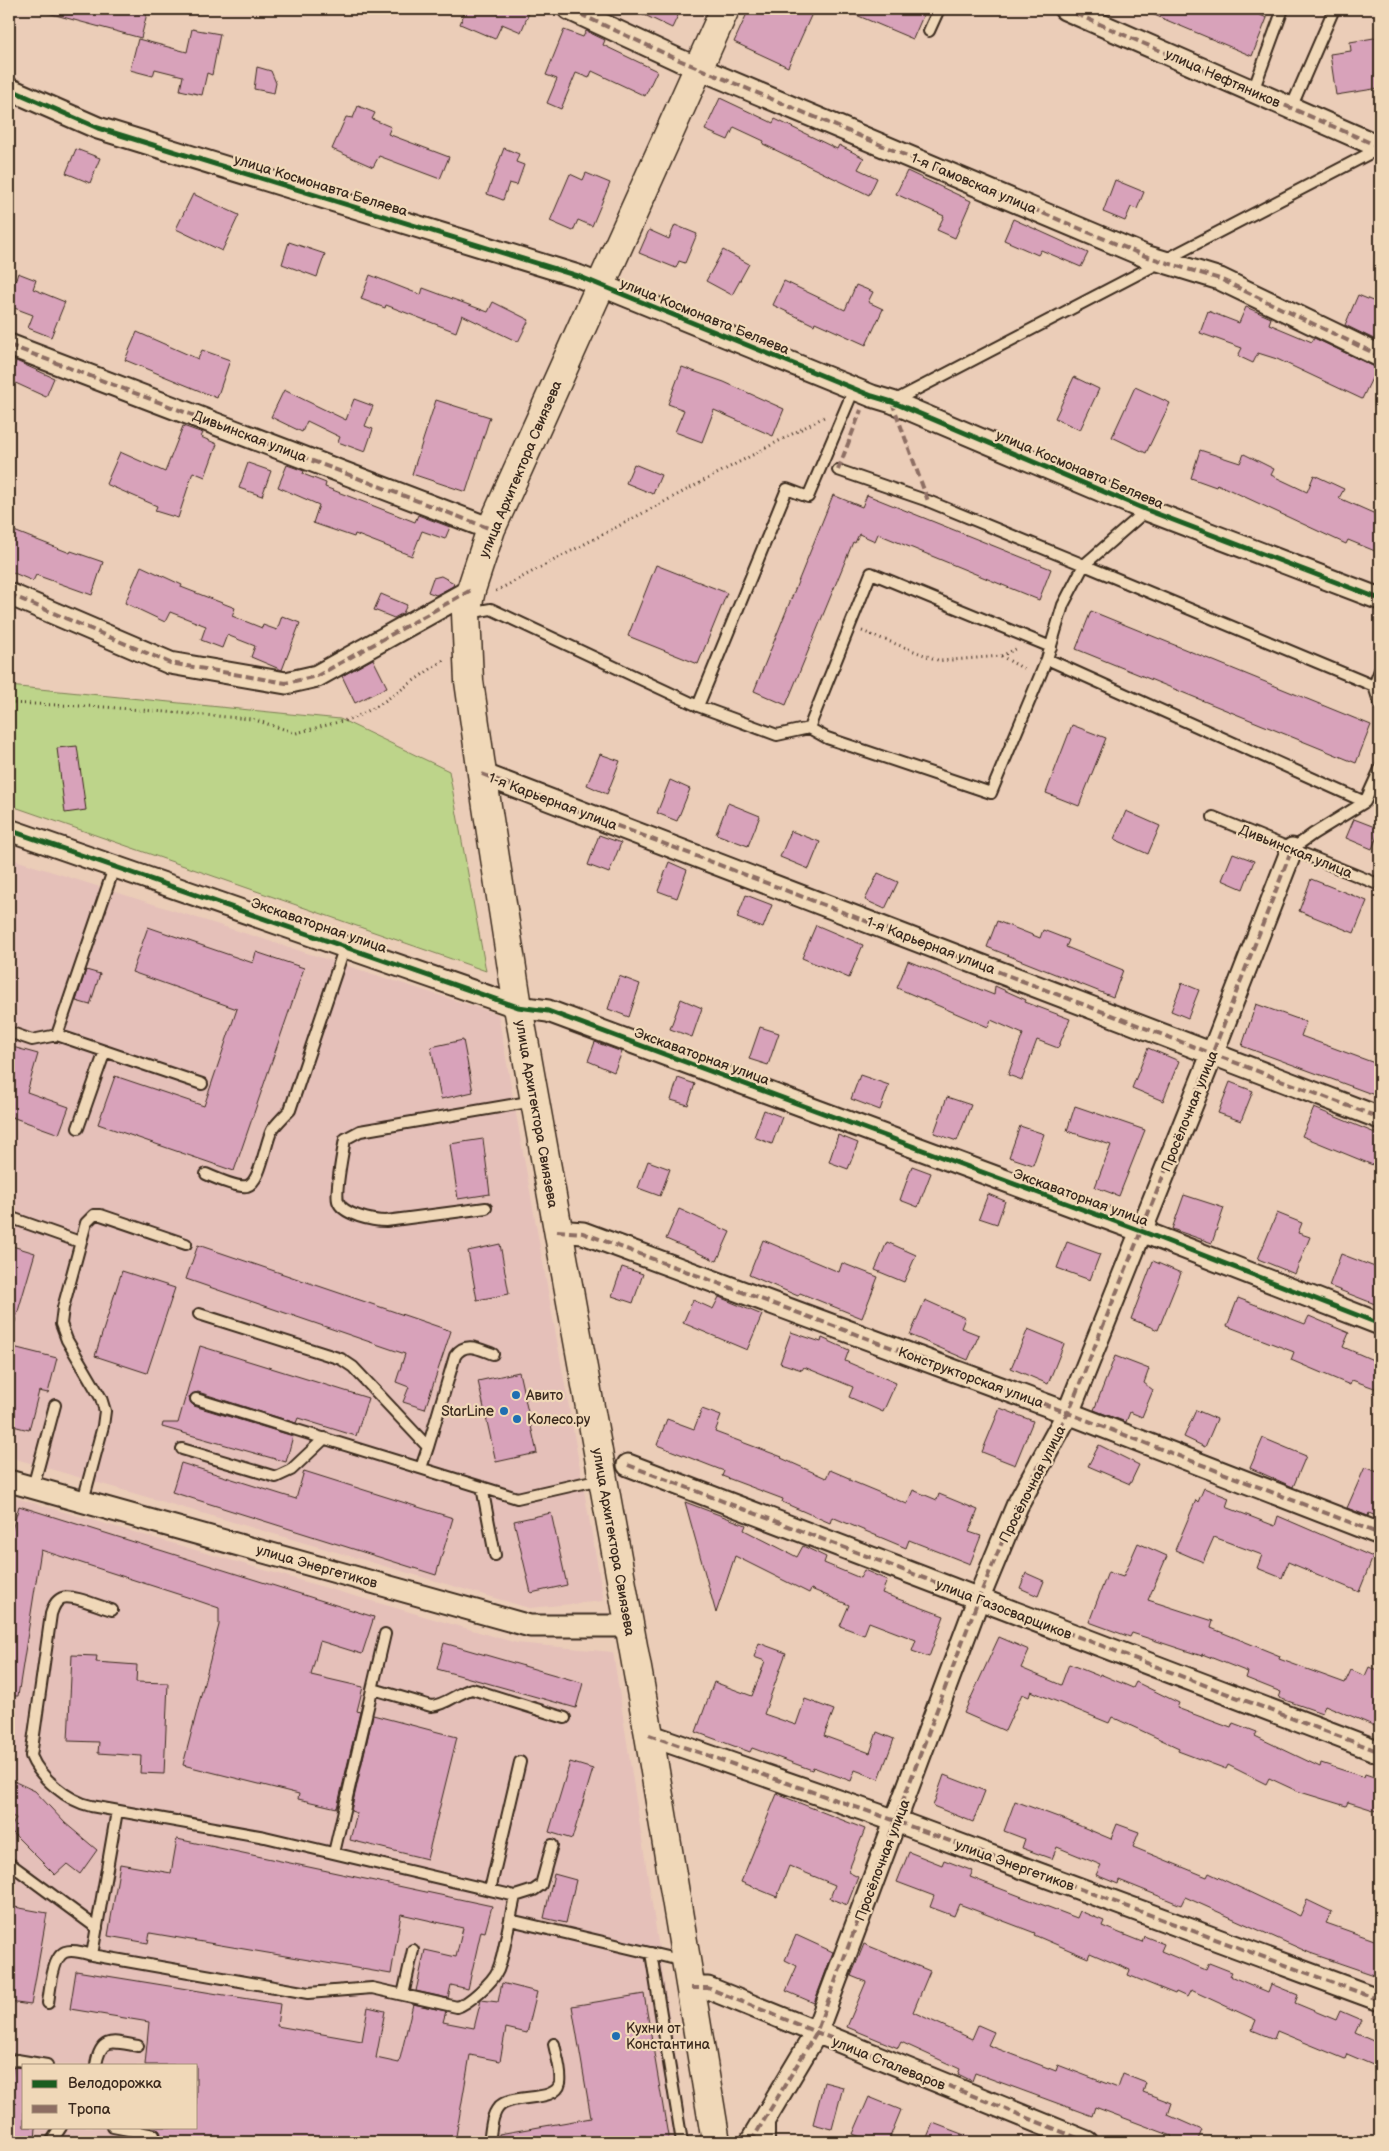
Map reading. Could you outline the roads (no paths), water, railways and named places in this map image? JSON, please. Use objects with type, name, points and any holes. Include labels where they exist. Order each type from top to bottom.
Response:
[{"type":"main road","name":"улица Архитектора Свиязева","points":[[716,2142],[649,1735],[518,1007],[469,681],[476,599],[491,529],[725,9]]},
{"type":"street","name":"1-я Гамовская улица","points":[[568,9],[698,67],[1161,262],[1220,279],[1380,356]]},
{"type":"street","name":"улица Нефтяников","points":[[1065,9],[1380,147]]},
{"type":"street","name":"улица Космонавта Беляева","points":[[9,89],[98,128],[578,276],[892,402],[1147,510],[1380,599]]},
{"type":"street","name":"Дивьинская улица","points":[[9,345],[491,529]]},
{"type":"street","points":[[9,594],[170,663],[286,683],[317,676],[476,599]]},
{"type":"street","name":"1-я Карьерная улица","points":[[482,774],[1213,1052],[1380,1118]]},
{"type":"street","name":"Экскаваторная улица","points":[[9,830],[518,1007],[548,1011],[1141,1232],[1380,1324]]},
{"type":"street","name":"Просёлочная улица","points":[[751,2142],[816,2033],[978,1600],[1017,1506],[1068,1412],[1213,1052],[1292,849]]},
{"type":"street","name":"Конструкторская улица","points":[[557,1231],[583,1233],[1068,1412],[1380,1534]]},
{"type":"street","name":"улица Газосварщиков","points":[[628,1465],[1380,1752]]},
{"type":"street","name":"улица Энергетиков","points":[[9,1481],[530,1626],[629,1626]]},
{"type":"street","name":"улица Энергетиков","points":[[649,1735],[896,1821],[1380,2000]]},
{"type":"street","name":"улица Сталеваров","points":[[691,1988],[708,1988],[1087,2142]]},
{"type":"lane","points":[[929,31],[939,9]]},
{"type":"lane","points":[[1253,91],[1283,9]]},
{"type":"lane","points":[[1291,108],[1334,9]]},
{"type":"lane","points":[[892,402],[1380,147]]},
{"type":"lane","points":[[698,706],[787,489],[808,497],[854,388]]},
{"type":"lane","points":[[838,470],[928,501],[1374,686]]},
{"type":"lane","points":[[476,599],[491,609],[698,706],[777,735],[809,728],[827,738],[991,793],[1047,659],[1064,604],[1084,565],[1147,510]]},
{"type":"lane","points":[[809,728],[872,573],[1051,647]]},
{"type":"lane","points":[[1047,659],[1365,802]]},
{"type":"lane","points":[[1380,670],[1374,686],[1380,705]]},
{"type":"lane","points":[[1292,849],[1365,802],[1380,769]]},
{"type":"lane","name":"Дивьинская улица","points":[[1213,817],[1380,886]]},
{"type":"lane","points":[[57,1034],[114,865]]},
{"type":"lane","points":[[206,1174],[238,1186],[246,1186],[257,1175],[272,1131],[290,1110],[345,946]]},
{"type":"lane","points":[[9,1032],[32,1040],[57,1034],[202,1084]]},
{"type":"lane","points":[[78,1128],[105,1051]]},
{"type":"lane","points":[[486,1208],[386,1221],[376,1221],[346,1211],[341,1207],[337,1196],[345,1139],[360,1130],[535,1100]]},
{"type":"lane","points":[[83,1501],[104,1426],[105,1411],[101,1398],[61,1324],[63,1308],[86,1223],[94,1215],[101,1215],[186,1244]]},
{"type":"lane","points":[[9,1217],[80,1242]]},
{"type":"lane","points":[[199,1314],[341,1358],[353,1367],[428,1447]]},
{"type":"lane","points":[[421,1468],[459,1350],[465,1347],[473,1347],[493,1354]]},
{"type":"lane","points":[[196,1399],[517,1498],[602,1479]]},
{"type":"lane","points":[[33,1487],[55,1405]]},
{"type":"lane","points":[[182,1449],[276,1477],[291,1470],[325,1438]]},
{"type":"lane","points":[[482,1487],[496,1555]]},
{"type":"lane","points":[[112,1610],[73,1598],[62,1598],[55,1604],[51,1614],[31,1756],[35,1766],[45,1776],[82,1805],[265,1837],[515,1896],[534,1890],[541,1885],[552,1845]]},
{"type":"lane","points":[[334,1853],[385,1634]]},
{"type":"lane","points":[[373,1689],[431,1706],[437,1706],[458,1694],[472,1689],[565,1718]]},
{"type":"lane","points":[[490,1890],[520,1762]]},
{"type":"lane","points":[[92,1955],[117,1811]]},
{"type":"lane","points":[[9,1863],[97,1928]]},
{"type":"lane","points":[[48,2003],[58,1956],[63,1952],[71,1951],[308,1992],[372,1988],[457,2007],[464,2005],[497,1972],[515,1896]]},
{"type":"lane","points":[[510,1920],[686,1961]]},
{"type":"lane","points":[[402,1995],[413,1950]]},
{"type":"lane","points":[[651,1953],[682,2142]]},
{"type":"lane","points":[[96,2064],[101,2046],[107,2043],[113,2042],[138,2046]]},
{"type":"lane","points":[[489,2142],[496,2110],[501,2104],[548,2094],[555,2091],[559,2085],[554,2044]]},
{"type":"lane","points":[[9,2061],[17,2060],[41,2064]]},
{"type":"lane","points":[[769,2113],[769,2142]]},
{"type":"lane","points":[[51,2142],[60,2128]]},
{"type":"lane","points":[[118,2128],[154,2135]]},
{"type":"place","name":"Авито","points":[[516,1395]]},
{"type":"place","name":"StarLine","points":[[504,1411]]},
{"type":"place","name":"Колесо.ру","points":[[517,1419]]},
{"type":"place","name":"Кухни от Константина","points":[[616,2036]]}]
